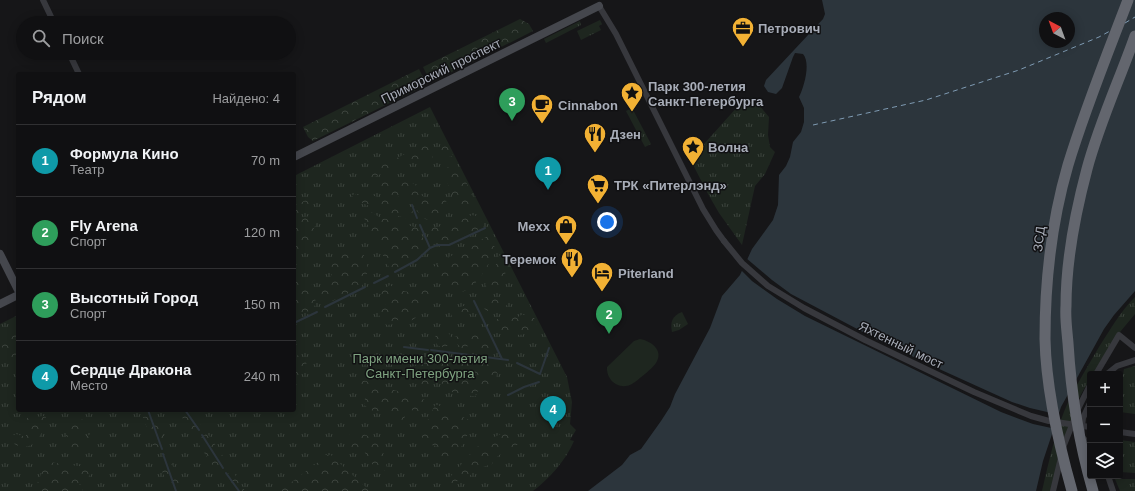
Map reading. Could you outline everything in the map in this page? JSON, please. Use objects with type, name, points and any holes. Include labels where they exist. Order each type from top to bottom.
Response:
[{"type":"highway","name":"ЗСД","points":[[1072,491],[1064,465],[1050,389],[1045,340],[1054,226],[1068,166],[1081,125],[1128,0]]},
{"type":"highway","points":[[1093,491],[1084,459],[1071,388],[1066,307],[1068,266],[1070,245],[1086,170],[1097,135],[1135,36]]},
{"type":"street","points":[[43,0],[51,16]]},
{"type":"street","points":[[592,0],[599,3]]},
{"type":"street","name":"Приморский проспект","points":[[296,156],[599,3]]},
{"type":"street","name":"Яхтенный мост","points":[[599,3],[616,34],[703,209],[716,230],[742,263],[768,286],[804,308],[865,340],[980,395],[1031,416],[1049,421],[1087,427]]},
{"type":"street","points":[[73,60],[79,72]]},
{"type":"street","points":[[0,254],[16,286]]},
{"type":"street","points":[[0,304],[16,296]]},
{"type":"street","points":[[1098,371],[1119,335],[1135,348]]},
{"type":"street","points":[[1111,371],[1117,366],[1135,360]]},
{"type":"street","points":[[1053,491],[1064,445],[1080,404],[1087,391]]},
{"type":"street","points":[[1088,407],[1083,418],[1081,436],[1088,443]]},
{"type":"street","points":[[1123,432],[1135,434]]},
{"type":"street","points":[[1109,479],[1113,491]]},
{"type":"green space","points":[[520,19],[529,24],[533,31],[434,81],[427,75],[423,67]]},
{"type":"green space","points":[[600,20],[602,24],[599,26],[601,30],[581,40],[577,31]]},
{"type":"green space","points":[[580,21],[581,25],[546,43],[544,39]]},
{"type":"green space","points":[[419,69],[423,77],[424,86],[313,141],[308,137],[303,127]]},
{"type":"green space","points":[[752,97],[769,117],[768,135],[770,147],[775,152],[765,174],[755,186],[742,245],[719,213],[688,155],[695,148],[704,144],[739,105]]},
{"type":"green space","name":"Парк имени 300-летия Санкт-Петербурга","points":[[430,107],[567,377],[572,402],[570,424],[576,430],[570,440],[574,441],[571,448],[551,475],[533,491],[0,491],[0,324],[16,316],[16,412],[296,412],[296,175]]},
{"type":"green space","points":[[632,108],[651,144],[645,147],[626,111]]},
{"type":"green space","points":[[439,135],[444,137],[453,156],[444,158],[442,156]]},
{"type":"green space","points":[[423,145],[430,148],[433,157],[408,161],[370,179],[367,175],[369,172]]},
{"type":"green space","points":[[455,165],[459,167],[476,203],[463,210],[457,207],[444,174],[446,168]]},
{"type":"green space","points":[[394,177],[415,184],[420,194],[430,202],[441,197],[446,201],[449,208],[447,214],[434,219],[425,219],[410,202],[386,193],[378,188],[384,180]]},
{"type":"green space","points":[[357,194],[369,194],[388,201],[396,206],[408,207],[412,209],[414,218],[408,219],[370,206],[356,200],[352,196]]},
{"type":"green space","points":[[312,197],[316,202],[296,215],[296,205]]},
{"type":"green space","points":[[360,208],[368,210],[379,217],[418,228],[426,243],[426,248],[394,270],[390,269]]},
{"type":"green space","points":[[472,215],[476,216],[484,225],[483,227],[451,243],[437,242],[429,229],[429,226],[445,226]]},
{"type":"green space","points":[[313,216],[318,220],[306,252],[303,254],[296,251],[296,223],[304,217]]},
{"type":"green space","points":[[488,236],[496,251],[482,275],[467,290],[461,292],[441,283],[429,270],[449,257]]},
{"type":"green space","points":[[358,250],[365,257],[367,262],[367,273],[364,283],[361,287],[322,305],[318,292],[332,274],[331,262],[346,252]]},
{"type":"green space","points":[[501,254],[508,267],[505,273],[508,278],[505,285],[488,290],[485,284],[488,281],[491,271],[495,268],[498,257]]},
{"type":"green space","points":[[296,281],[306,281],[311,284],[315,298],[312,309],[308,312],[296,314]]},
{"type":"green space","points":[[390,285],[408,292],[415,292],[427,288],[435,288],[438,291],[424,301],[419,315],[412,320],[395,320],[394,324],[387,325],[382,321],[377,311],[387,303],[381,294],[381,291]]},
{"type":"green space","points":[[1135,297],[1135,314],[1115,338],[1095,371],[1087,371],[1087,384],[1074,410],[1051,491],[1042,491],[1050,456],[1064,411],[1069,400],[1087,366],[1125,309]]},
{"type":"green space","points":[[497,298],[506,299],[508,303],[506,306],[498,304],[487,311],[480,304],[484,301]]},
{"type":"green space","points":[[467,305],[472,307],[472,311],[461,317],[452,317],[451,314],[460,307]]},
{"type":"green space","points":[[682,312],[688,324],[679,330],[672,332],[672,320],[676,315]]},
{"type":"green space","points":[[510,314],[518,317],[521,315],[533,315],[537,325],[536,329],[522,335],[498,332],[498,329],[495,327],[497,319]]},
{"type":"green space","points":[[16,331],[16,366],[7,356],[1,345],[2,339]]},
{"type":"green space","points":[[443,331],[449,333],[451,339],[449,345],[443,347],[437,345],[435,339],[437,333]]},
{"type":"green space","points":[[478,331],[484,332],[488,336],[490,346],[489,354],[485,353],[479,348],[474,351],[468,346],[460,350],[460,347],[455,341],[454,337],[459,336],[459,338],[463,338],[465,335]]},
{"type":"green space","points":[[640,339],[649,342],[656,347],[659,354],[656,363],[632,384],[622,386],[614,383],[607,372],[607,367],[634,341]]},
{"type":"green space","points":[[296,355],[308,360],[296,385]]},
{"type":"green space","points":[[441,355],[443,359],[459,359],[492,364],[496,367],[497,371],[496,383],[493,389],[484,395],[481,391],[475,392],[476,396],[465,395],[454,393],[445,388],[442,386],[441,381],[435,380],[433,384],[428,386],[420,384],[414,378],[404,376],[400,379],[394,374],[404,371],[410,367],[422,364],[436,356]]},
{"type":"green space","points":[[1135,366],[1135,414],[1123,412],[1124,369]]},
{"type":"green space","points":[[363,380],[425,400],[427,404],[422,412],[408,409],[404,419],[402,420],[376,413],[364,405],[364,394],[360,392],[360,382]]},
{"type":"green space","points":[[435,405],[438,405],[469,420],[472,426],[458,453],[446,464],[436,461],[435,455],[442,448],[425,443],[421,434]]},
{"type":"green space","points":[[178,412],[193,412],[203,428],[192,432]]},
{"type":"green space","points":[[153,415],[156,417],[167,444],[167,447],[156,450],[153,446],[143,417]]},
{"type":"green space","points":[[46,417],[41,434],[34,443],[25,447],[17,446],[14,443],[11,437],[16,434],[26,437],[26,430],[22,423],[27,418]]},
{"type":"green space","points":[[77,419],[82,419],[91,426],[66,437],[69,427]]},
{"type":"green space","points":[[95,432],[93,442],[87,448],[78,449],[69,445]]},
{"type":"green space","points":[[359,432],[373,438],[380,444],[387,468],[384,471],[378,469],[372,464],[364,450],[361,449],[354,453],[351,448],[349,433]]},
{"type":"green space","points":[[506,432],[517,436],[520,443],[500,454],[492,464],[474,470],[469,477],[455,482],[452,488],[441,487],[441,482],[449,478],[477,447],[487,440]]},
{"type":"green space","points":[[207,434],[229,465],[217,472],[195,439]]},
{"type":"green space","points":[[1123,440],[1135,442],[1135,473],[1123,472]]},
{"type":"green space","points":[[326,455],[331,455],[370,491],[280,491],[317,463]]},
{"type":"green space","points":[[169,456],[180,485],[180,489],[175,491],[170,490],[159,464],[159,460]]},
{"type":"green space","points":[[49,462],[93,468],[88,478],[83,477],[79,481],[79,484],[83,488],[82,491],[34,491],[45,465]]},
{"type":"green space","points":[[231,471],[234,473],[245,491],[229,491],[221,479]]},
{"type":"green space","points":[[1115,479],[1135,479],[1135,491],[1120,491]]},
{"type":"shaded area","points":[[822,0],[1135,0],[1135,291],[1104,329],[1061,407],[1043,461],[1036,491],[588,491],[622,465],[630,455],[641,449],[661,421],[670,407],[675,394],[710,328],[722,296],[740,275],[752,249],[773,220],[778,205],[779,175],[786,166],[790,157],[793,142],[801,132],[804,122],[804,108],[799,97],[805,81],[807,69],[803,54],[795,53],[782,88],[776,94],[768,92],[764,86],[766,80],[823,19],[825,14]]},
{"type":"pier","points":[[746,258],[791,294],[878,340],[1012,402],[1060,415],[1056,429],[1033,424],[1001,412],[805,316],[777,299],[752,281],[740,269]]},
{"type":"waterway","points":[[412,205],[417,218]]},
{"type":"waterway","points":[[420,225],[430,248]]},
{"type":"waterway","points":[[395,272],[417,260],[430,248],[437,245],[449,245],[485,228]]},
{"type":"waterway","points":[[374,283],[388,276]]},
{"type":"waterway","points":[[325,307],[365,287]]},
{"type":"waterway","points":[[474,301],[502,359]]},
{"type":"waterway","points":[[296,322],[317,312]]},
{"type":"waterway","points":[[404,347],[428,350]]},
{"type":"waterway","points":[[517,363],[540,374],[549,348]]},
{"type":"waterway","points":[[431,350],[508,360]]},
{"type":"waterway","points":[[508,395],[539,382]]},
{"type":"waterway","points":[[149,412],[162,449]]},
{"type":"waterway","points":[[186,412],[199,430]]},
{"type":"waterway","points":[[202,435],[223,468]]},
{"type":"waterway","points":[[163,454],[176,491]]},
{"type":"waterway","points":[[226,473],[239,491]]},
{"type":"ferry route","points":[[1125,23],[1135,17]]},
{"type":"ferry route","points":[[813,125],[926,100],[1019,70],[1110,31]]},
{"type":"place","name":"Петрович","points":[[743,48]]},
{"type":"place","name":"Парк 300-летия Санкт-Петербурга","points":[[632,112]]},
{"type":"place","name":"Высотный Город","points":[[512,121]]},
{"type":"place","name":"Cinnabon","points":[[542,124]]},
{"type":"place","name":"Дзен","points":[[595,154]]},
{"type":"place","name":"Волна","points":[[693,166]]},
{"type":"place","name":"Формула Кино","points":[[548,190]]},
{"type":"place","name":"ТРК «Питерлэнд»","points":[[598,204]]},
{"type":"place","name":"Mexx","points":[[566,246]]},
{"type":"place","name":"Теремок","points":[[572,278]]},
{"type":"place","name":"Piterland","points":[[602,292]]},
{"type":"place","name":"Fly Arena","points":[[609,334]]},
{"type":"place","name":"Сердце Дракона","points":[[553,429]]}]
